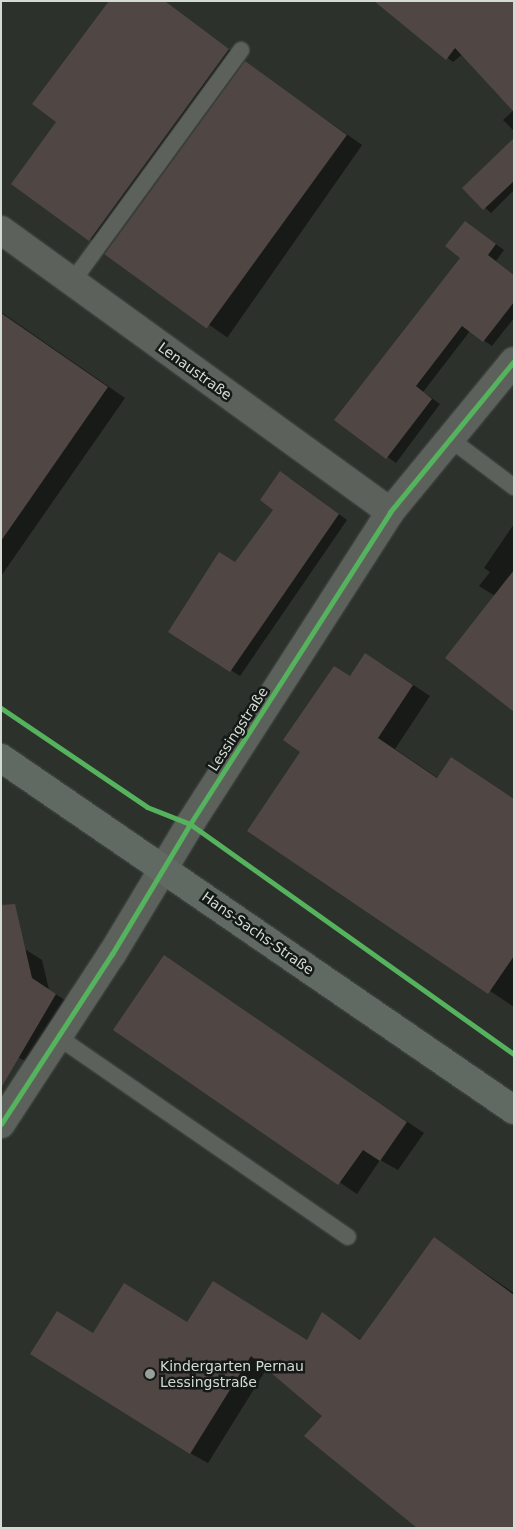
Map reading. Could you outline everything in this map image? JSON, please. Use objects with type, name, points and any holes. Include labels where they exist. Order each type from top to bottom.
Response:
[{"type":"main road","name":"Hans-Sachs-Straße","points":[[1,758],[164,868],[514,1110]]},
{"type":"street","name":"Lenaustraße","points":[[1,230],[390,512]]},
{"type":"street","name":"Lessingstraße","points":[[1,1124],[390,512],[514,361]]},
{"type":"lane","points":[[72,282],[241,50]]},
{"type":"lane","points":[[450,438],[514,486]]},
{"type":"lane","points":[[58,1037],[348,1237]]},
{"type":"building","points":[[109,1],[165,1],[229,49],[89,241],[11,184],[56,122],[32,104]]},
{"type":"building","points":[[374,1],[514,1],[514,112],[455,48],[446,60]]},
{"type":"building","points":[[245,61],[347,135],[206,328],[105,254]]},
{"type":"building","points":[[514,138],[514,181],[483,210],[462,188]]},
{"type":"building","points":[[465,221],[496,244],[488,255],[514,275],[514,302],[483,342],[462,326],[416,386],[432,399],[386,459],[334,420],[460,258],[445,246]]},
{"type":"building","points":[[1,313],[108,387],[1,541]]},
{"type":"building","points":[[280,471],[339,514],[230,672],[168,632],[219,552],[235,562],[273,510],[260,500]]},
{"type":"building","points":[[514,570],[514,712],[445,658]]},
{"type":"building","points":[[365,653],[413,685],[378,738],[437,778],[451,757],[514,799],[514,956],[488,994],[247,831],[300,752],[283,740],[334,666],[350,676]]},
{"type":"building","points":[[15,904],[32,978],[56,994],[1,1088],[1,905]]},
{"type":"building","points":[[164,955],[407,1122],[380,1161],[363,1150],[338,1185],[113,1030]]},
{"type":"building","points":[[434,1237],[514,1295],[514,1528],[417,1528],[304,1436],[322,1416],[251,1356],[190,1454],[30,1354],[57,1311],[93,1333],[124,1283],[187,1322],[213,1281],[307,1340],[322,1312],[360,1340]]},
{"type":"cycle path","points":[[1,1124],[112,954],[190,824],[390,512],[514,361]]},
{"type":"cycle path","points":[[1,708],[147,807],[190,824],[514,1054]]},
{"type":"place","name":"Kindergarten Pernau Lessingstraße","points":[[150,1374]]}]
